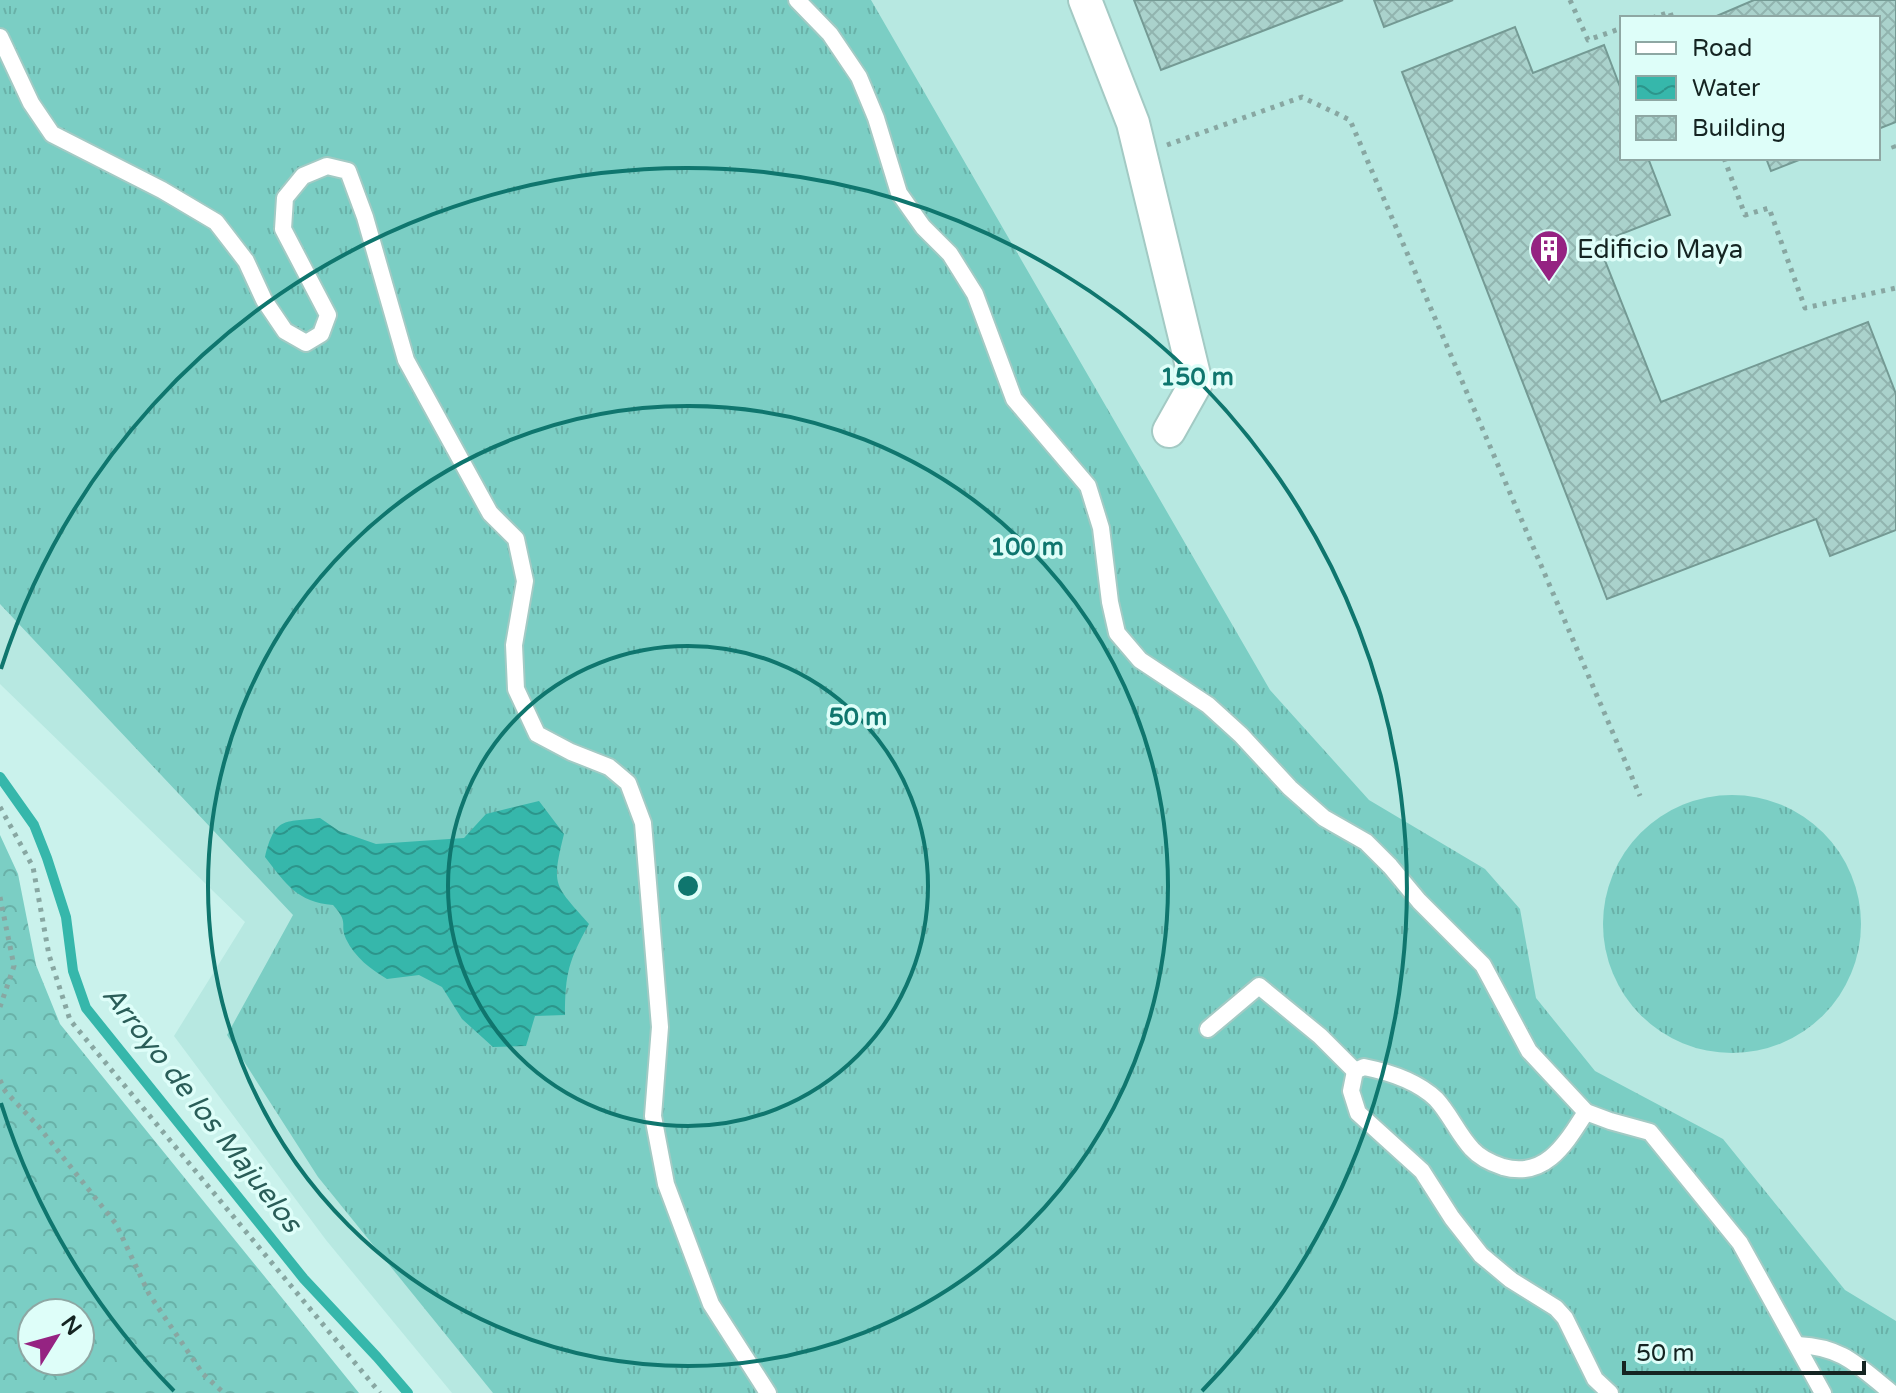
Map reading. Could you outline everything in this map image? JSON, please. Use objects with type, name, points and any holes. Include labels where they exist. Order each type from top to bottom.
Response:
[{"type":"street","points":[[1085,0],[1133,123],[1196,383],[1169,431]]},
{"type":"lane","points":[[797,0],[830,34],[859,77],[876,118],[899,193],[923,227],[950,254],[975,294],[1014,399],[1088,486],[1101,528],[1117,633],[1140,660],[1208,705],[1324,818],[1366,842],[1382,858],[1419,901],[1483,965],[1529,1051],[1586,1112],[1650,1132],[1740,1243],[1823,1393]]},
{"type":"lane","points":[[0,37],[31,103],[52,134],[162,190],[216,222],[246,261],[264,300],[285,331],[306,343],[321,334],[328,315],[283,229],[285,198],[303,176],[327,166],[348,171],[365,217],[406,360],[490,513],[516,539],[525,581],[514,645],[516,689],[537,734],[609,767],[628,783],[643,823],[660,1027],[653,1116],[666,1184],[711,1304],[768,1393]]},
{"type":"lane","points":[[1208,1029],[1259,986],[1320,1036],[1355,1071]]},
{"type":"lane","points":[[1355,1071],[1364,1067],[1412,1082],[1435,1099],[1472,1149],[1483,1158],[1515,1170],[1531,1169],[1546,1163],[1561,1150],[1586,1112]]},
{"type":"lane","points":[[1355,1071],[1351,1091],[1358,1113],[1422,1171],[1452,1218],[1481,1255],[1511,1280],[1556,1308],[1565,1318],[1595,1379],[1610,1393]]},
{"type":"lane","points":[[1798,1345],[1822,1346],[1847,1358],[1892,1393]]},
{"type":"path","points":[[1570,0],[1588,40],[1620,29]]},
{"type":"path","points":[[1158,148],[1302,97],[1350,120],[1640,796]]},
{"type":"path","points":[[1893,145],[1896,153]]},
{"type":"path","points":[[1725,160],[1745,215],[1769,208],[1805,308],[1896,288]]},
{"type":"path","points":[[0,807],[33,867],[49,955],[70,1020],[380,1393]]},
{"type":"path","points":[[0,897],[14,966],[0,1007]]},
{"type":"path","points":[[0,1080],[5,1091],[39,1127],[116,1224],[149,1294],[203,1374],[224,1393]]},
{"type":"shaded area","points":[[0,0],[1896,0],[1896,1393],[452,1393],[326,1240],[174,1036],[245,922],[0,684]]},
{"type":"green space","points":[[0,0],[871,0],[1270,690],[1369,800],[1485,869],[1520,909],[1536,998],[1595,1071],[1723,1139],[1845,1290],[1896,1321],[1896,1393],[493,1393],[318,1177],[227,1035],[293,915],[0,604]]},
{"type":"green space","points":[[1732,795],[1757,797],[1793,810],[1814,824],[1832,842],[1851,875],[1859,899],[1859,949],[1846,985],[1832,1006],[1814,1024],[1781,1043],[1757,1051],[1732,1053],[1707,1051],[1671,1038],[1650,1024],[1632,1006],[1613,973],[1605,949],[1603,924],[1605,899],[1618,863],[1632,842],[1650,824],[1683,805],[1707,797]]},
{"type":"green space","points":[[0,835],[18,874],[36,965],[60,1024],[359,1393],[0,1393]]},
{"type":"water","points":[[539,801],[564,834],[558,884],[568,901],[589,924],[570,967],[565,1015],[535,1016],[526,1046],[493,1047],[462,1019],[442,987],[419,975],[387,979],[375,971],[350,946],[344,934],[343,920],[333,905],[301,896],[265,857],[277,828],[289,822],[320,818],[339,831],[376,844],[464,838],[486,814]]},
{"type":"building","points":[[1134,0],[1343,0],[1161,70]]},
{"type":"building","points":[[1374,0],[1453,0],[1384,27]]},
{"type":"building","points":[[1754,0],[1896,0],[1896,122],[1880,128],[1880,16],[1717,16]]},
{"type":"building","name":"Edificio Maya","points":[[1515,27],[1533,73],[1604,45],[1620,87],[1620,160],[1649,160],[1670,215],[1598,243],[1661,402],[1868,322],[1896,394],[1896,530],[1830,556],[1816,519],[1607,599],[1402,72]]},
{"type":"building","points":[[1767,160],[1799,160],[1771,171]]},
{"type":"waterway","name":"Arroyo de los Majuelos","points":[[0,777],[34,825],[47,858],[66,917],[73,971],[86,1008],[304,1279],[408,1393]]},
{"type":"place","name":"Edificio Maya","points":[[1549,283]]}]
